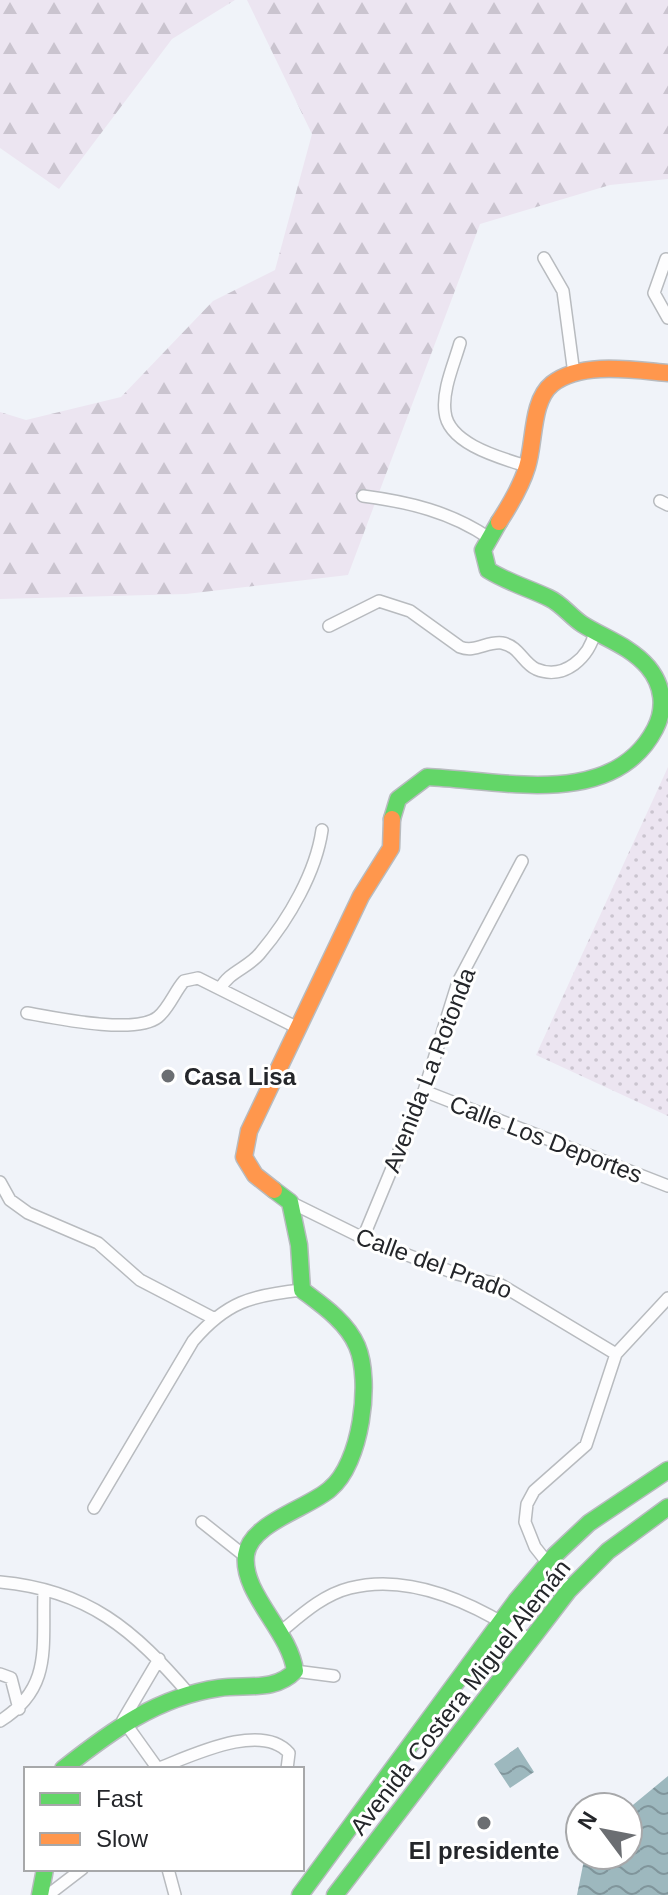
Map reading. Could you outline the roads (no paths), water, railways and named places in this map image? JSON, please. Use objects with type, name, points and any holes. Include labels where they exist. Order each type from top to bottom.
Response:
[{"type":"main road","points":[[65,1767],[123,1720],[150,1705],[189,1694],[282,1683],[295,1671],[291,1652],[258,1597],[246,1557],[249,1546],[265,1530],[333,1487],[351,1456],[359,1425],[364,1376],[357,1345],[335,1317],[302,1290],[299,1245],[290,1202],[255,1175],[244,1157],[249,1131],[361,896],[391,848],[394,810],[398,799],[410,787],[427,777],[562,783],[605,778],[635,762],[658,727],[666,703],[658,668],[648,658],[595,631],[546,596],[488,570],[483,550],[523,479],[544,392],[561,378],[574,374],[623,370],[668,373]]},
{"type":"main road","name":"Avenida Costera Miguel Alemán","points":[[300,1895],[546,1565],[589,1523],[668,1470]]},
{"type":"main road","name":"Avenida Costera Miguel Alemán","points":[[335,1895],[569,1590],[608,1551],[668,1507]]},
{"type":"main road","points":[[40,1895],[45,1871]]},
{"type":"street","points":[[544,258],[563,291],[574,374]]},
{"type":"street","points":[[666,259],[654,293],[668,318]]},
{"type":"street","points":[[460,343],[445,400],[445,415],[466,439],[489,455],[526,466]]},
{"type":"street","points":[[363,496],[403,501],[463,520],[489,538]]},
{"type":"street","points":[[329,626],[379,601],[394,603],[469,651],[503,643],[520,652],[534,668],[554,673],[580,661],[593,643],[595,631]]},
{"type":"street","points":[[220,989],[226,977],[261,953],[318,858],[322,830]]},
{"type":"street","name":"Avenida La Rotonda","points":[[363,1238],[424,1091],[458,982],[522,861]]},
{"type":"street","points":[[27,1013],[110,1025],[147,1022],[158,1017],[184,981],[198,978],[298,1028]]},
{"type":"street","name":"Calle Los Deportes","points":[[424,1091],[668,1186]]},
{"type":"street","points":[[0,1182],[10,1200],[28,1213],[98,1243],[140,1280],[213,1318]]},
{"type":"street","name":"Calle del Prado","points":[[290,1202],[363,1238],[457,1274],[501,1285],[616,1354]]},
{"type":"street","points":[[94,1508],[193,1341],[213,1318],[234,1304],[269,1293],[302,1290]]},
{"type":"street","points":[[569,1590],[546,1565],[528,1534],[527,1504],[534,1491],[586,1445],[616,1354],[668,1298]]},
{"type":"street","points":[[202,1522],[246,1557]]},
{"type":"street","points":[[0,1582],[70,1596],[125,1627],[159,1659],[189,1694]]},
{"type":"street","points":[[278,1634],[309,1607],[354,1587],[395,1587],[435,1593],[502,1621],[530,1640]]},
{"type":"street","points":[[0,1721],[22,1705],[38,1684],[44,1591]]},
{"type":"street","points":[[157,1767],[123,1720],[159,1659]]},
{"type":"street","points":[[295,1671],[334,1676]]},
{"type":"street","points":[[0,1674],[11,1678],[22,1705]]},
{"type":"street","points":[[163,1767],[201,1752],[259,1737],[281,1743],[289,1753],[287,1767]]},
{"type":"street","points":[[48,1895],[79,1871]]},
{"type":"street","points":[[169,1871],[175,1895]]},
{"type":"water","points":[[518,1747],[534,1772],[510,1788],[494,1764]]},
{"type":"water","points":[[668,1776],[668,1895],[577,1895],[582,1871],[644,1871],[644,1796]]},
{"type":"place","name":"Casa Lisa","points":[[168,1076]]},
{"type":"place","name":"El presidente","points":[[484,1823]]}]
